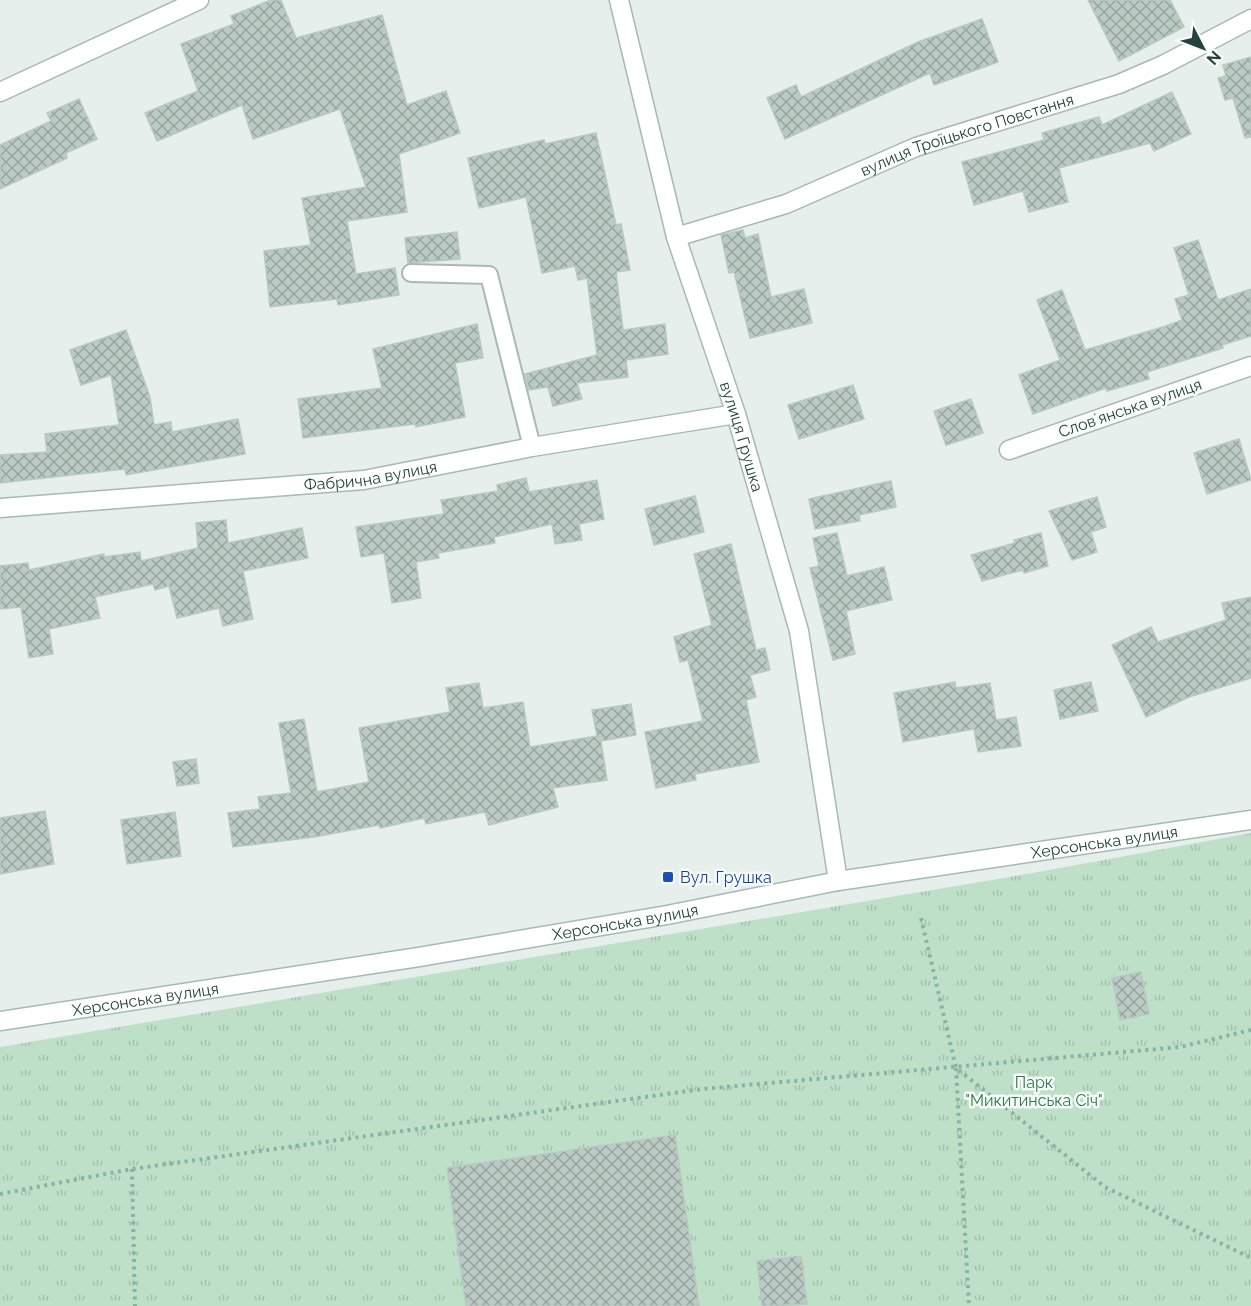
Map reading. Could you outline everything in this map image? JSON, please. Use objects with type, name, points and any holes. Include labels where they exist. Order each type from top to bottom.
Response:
[{"type":"street","points":[[0,92],[199,0]]},
{"type":"street","name":"вулиця Грушка","points":[[619,0],[676,237],[736,414],[800,631],[838,881]]},
{"type":"street","name":"вулиця Троїцького Повстання","points":[[676,237],[786,204],[916,147],[1119,84],[1163,65],[1251,19]]},
{"type":"street","name":"Словʼянська вулиця","points":[[1009,450],[1251,366]]},
{"type":"street","name":"Фабрична вулиця","points":[[0,508],[364,480],[532,447],[736,414]]},
{"type":"street","name":"Херсонська вулиця","points":[[0,1021],[431,955],[667,915],[838,881],[1251,820]]},
{"type":"lane","points":[[411,273],[489,275],[532,447]]},
{"type":"path","points":[[921,918],[956,1068],[969,1306]]},
{"type":"path","points":[[0,1194],[132,1169],[702,1089],[1180,1047],[1251,1030]]},
{"type":"path","points":[[956,1068],[1105,1187],[1251,1258]]},
{"type":"path","points":[[132,1169],[135,1306]]},
{"type":"green space","name":"Парк \"Микитинська Січ\"","points":[[1251,833],[1251,1306],[0,1306],[0,1047],[1027,874]]},
{"type":"building","points":[[271,0],[281,0],[296,38],[382,15],[407,105],[446,91],[460,133],[399,154],[407,212],[347,221],[356,274],[395,268],[399,295],[338,305],[337,299],[270,307],[264,251],[311,245],[302,198],[366,187],[340,109],[253,139],[242,105],[157,141],[145,113],[198,91],[181,44],[234,24],[231,16]]},
{"type":"building","points":[[1088,0],[1170,0],[1184,27],[1119,61]]},
{"type":"building","points":[[982,19],[998,62],[934,85],[930,73],[785,139],[767,98],[796,85],[801,97],[918,42]]},
{"type":"building","points":[[1251,57],[1251,137],[1245,138],[1233,98],[1225,100],[1218,78],[1226,76],[1223,65]]},
{"type":"building","points":[[1172,92],[1191,134],[1154,151],[1150,143],[1059,168],[1068,202],[1029,212],[1023,191],[974,205],[962,162],[1044,140],[1042,133],[1099,117],[1102,125]]},
{"type":"building","points":[[79,99],[97,139],[66,153],[67,158],[0,189],[0,145],[51,121],[47,113]]},
{"type":"building","points":[[596,133],[616,225],[621,224],[630,270],[616,272],[623,330],[665,324],[668,354],[626,360],[628,377],[577,383],[582,399],[553,406],[548,387],[529,390],[525,374],[597,355],[587,278],[578,280],[575,266],[542,273],[526,197],[479,208],[468,158],[544,140],[545,144]]},
{"type":"building","points":[[743,230],[745,238],[758,234],[771,297],[804,289],[812,323],[750,338],[734,272],[729,273],[721,235]]},
{"type":"building","points":[[457,232],[460,259],[408,263],[405,238]]},
{"type":"building","points":[[1198,240],[1218,300],[1251,289],[1251,336],[1222,345],[1223,348],[1147,372],[1149,379],[1107,391],[1106,388],[1033,414],[1019,375],[1060,360],[1037,300],[1062,290],[1085,350],[1182,320],[1175,299],[1189,295],[1174,248]]},
{"type":"building","points":[[477,324],[483,358],[455,363],[465,417],[416,427],[415,424],[303,438],[298,399],[382,388],[373,349]]},
{"type":"building","points":[[126,330],[150,397],[154,425],[171,422],[172,432],[238,419],[245,454],[126,475],[125,469],[0,483],[0,455],[47,452],[45,434],[119,425],[111,375],[81,385],[70,350]]},
{"type":"building","points":[[853,385],[864,419],[799,439],[788,405]]},
{"type":"building","points":[[971,399],[983,433],[946,445],[934,411]]},
{"type":"building","points":[[1239,439],[1251,480],[1207,494],[1194,453]]},
{"type":"building","points":[[526,478],[529,492],[597,480],[604,519],[579,524],[582,540],[555,544],[552,524],[494,537],[495,543],[438,553],[439,558],[416,562],[421,598],[392,603],[384,553],[361,557],[356,527],[444,514],[441,500],[498,491],[497,485]]},
{"type":"building","points":[[891,481],[896,507],[859,515],[860,521],[815,529],[809,499]]},
{"type":"building","points":[[695,496],[704,532],[654,545],[645,509]]},
{"type":"building","points":[[1097,497],[1106,527],[1091,532],[1097,552],[1072,560],[1049,511]]},
{"type":"building","points":[[226,520],[228,543],[302,528],[308,558],[243,571],[253,619],[223,626],[219,608],[177,618],[169,586],[155,590],[153,584],[95,597],[100,618],[49,629],[53,654],[29,658],[21,607],[0,609],[0,566],[28,563],[29,570],[104,554],[104,557],[140,552],[141,561],[198,548],[196,523]]},
{"type":"building","points":[[837,533],[847,576],[884,567],[892,600],[846,611],[855,654],[833,660],[810,568],[819,566],[813,538]]},
{"type":"building","points":[[1041,533],[1048,566],[982,581],[971,555]]},
{"type":"building","points":[[731,544],[756,650],[765,648],[770,670],[750,675],[756,697],[746,700],[759,762],[695,774],[696,780],[656,788],[645,732],[703,721],[688,660],[680,662],[674,637],[712,625],[694,554]]},
{"type":"building","points":[[1251,597],[1251,678],[1189,697],[1146,717],[1112,645],[1151,627],[1158,642],[1226,620],[1222,603]]},
{"type":"building","points":[[955,682],[956,688],[990,683],[996,720],[1016,717],[1021,746],[978,752],[974,729],[903,742],[894,693]]},
{"type":"building","points":[[1091,682],[1098,711],[1060,719],[1054,690]]},
{"type":"building","points":[[479,683],[483,708],[523,702],[530,747],[597,736],[592,710],[631,704],[636,735],[601,741],[607,780],[553,788],[558,807],[489,825],[485,812],[426,824],[424,818],[380,828],[379,825],[314,837],[233,847],[228,813],[260,809],[258,797],[291,793],[279,723],[304,719],[317,792],[369,782],[359,728],[450,712],[446,688]]},
{"type":"building","points":[[196,759],[199,783],[177,786],[173,762]]},
{"type":"building","points":[[45,811],[54,864],[0,874],[0,818]]},
{"type":"building","points":[[175,812],[181,856],[127,864],[121,820]]},
{"type":"building","points":[[1141,972],[1149,1014],[1120,1020],[1112,978]]},
{"type":"building","points":[[675,1135],[699,1306],[466,1306],[447,1168]]},
{"type":"building","points":[[801,1256],[807,1304],[762,1306],[757,1261]]},
{"type":"place","name":"Вул. Грушка","points":[[668,877]]}]
